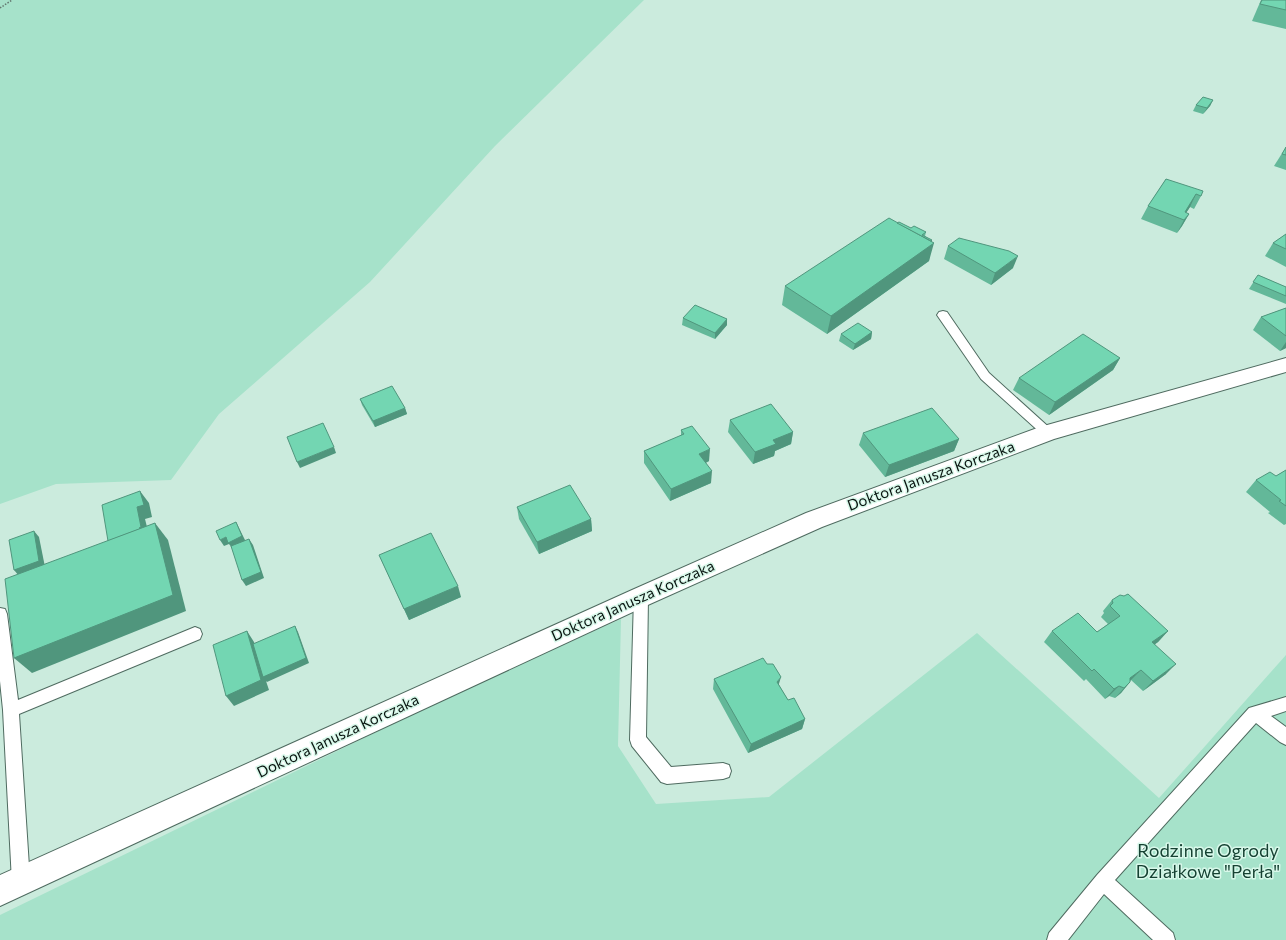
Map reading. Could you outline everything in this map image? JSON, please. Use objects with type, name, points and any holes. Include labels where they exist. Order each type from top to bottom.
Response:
[{"type":"street","name":"Doktora Janusza Korczaka","points":[[11,887],[641,597],[814,520],[1048,433],[1286,365]]},
{"type":"lane","points":[[943,315],[985,376],[1048,433]]},
{"type":"lane","points":[[641,597],[638,740],[667,776],[723,771]]},
{"type":"lane","points":[[0,614],[11,710],[11,887]]},
{"type":"lane","points":[[11,710],[195,634]]},
{"type":"lane","points":[[1056,940],[1103,881],[1255,713],[1286,704]]},
{"type":"lane","points":[[1255,713],[1286,737]]},
{"type":"lane","points":[[1103,881],[1166,940]]},
{"type":"path","points":[[0,8],[12,0]]},
{"type":"green space","points":[[0,0],[644,0],[495,146],[370,282],[219,414],[171,480],[56,484],[0,504]]},
{"type":"green space","name":"Rodzinne Ogrody Działkowe \"Perła\"","points":[[621,619],[618,746],[656,804],[769,797],[977,633],[1159,798],[1286,655],[1286,940],[0,940],[0,915],[483,680]]},
{"type":"building","points":[[1262,0],[1286,0],[1286,10],[1260,4]]},
{"type":"building","points":[[1203,97],[1213,100],[1207,108],[1196,105]]},
{"type":"building","points":[[1286,147],[1286,155],[1282,154]]},
{"type":"building","points":[[1166,179],[1203,191],[1201,196],[1196,194],[1185,212],[1189,214],[1184,220],[1148,206]]},
{"type":"building","points":[[889,218],[934,243],[831,316],[785,286]]},
{"type":"building","points":[[899,222],[911,228],[914,226],[926,232],[922,235],[932,240],[931,241],[897,223]]},
{"type":"building","points":[[1286,234],[1286,249],[1273,243]]},
{"type":"building","points":[[959,238],[1009,251],[1018,256],[995,273],[948,246]]},
{"type":"building","points":[[1258,275],[1286,287],[1286,296],[1253,282]]},
{"type":"building","points":[[695,305],[727,319],[715,333],[683,318]]},
{"type":"building","points":[[1286,308],[1286,336],[1261,317]]},
{"type":"building","points":[[858,323],[872,332],[855,344],[841,334]]},
{"type":"building","points":[[1083,334],[1120,358],[1055,402],[1019,378]]},
{"type":"building","points":[[392,386],[405,408],[373,421],[360,399]]},
{"type":"building","points":[[771,404],[793,432],[773,440],[776,444],[755,452],[730,420]]},
{"type":"building","points":[[932,408],[959,439],[889,465],[863,433]]},
{"type":"building","points":[[323,423],[334,447],[297,462],[287,437]]},
{"type":"building","points":[[692,426],[710,449],[699,454],[712,471],[671,489],[644,451],[684,434],[681,430]]},
{"type":"building","points":[[1286,470],[1286,506],[1279,501],[1281,500],[1256,480],[1270,472],[1276,476]]},
{"type":"building","points":[[570,485],[591,519],[537,542],[517,507]]},
{"type":"building","points":[[140,491],[144,505],[137,507],[141,527],[139,528],[140,529],[108,541],[102,505]]},
{"type":"building","points":[[236,522],[242,536],[228,543],[226,537],[220,540],[216,531]]},
{"type":"building","points":[[155,523],[173,595],[14,658],[5,579]]},
{"type":"building","points":[[34,531],[39,561],[14,570],[9,540]]},
{"type":"building","points":[[431,533],[458,586],[404,609],[379,555]]},
{"type":"building","points":[[249,539],[261,572],[242,580],[231,546]]},
{"type":"building","points":[[1128,594],[1168,631],[1152,642],[1176,664],[1153,681],[1141,670],[1130,678],[1130,682],[1124,688],[1119,686],[1114,689],[1094,669],[1092,671],[1052,631],[1078,613],[1097,632],[1120,616],[1110,606],[1113,603],[1112,600],[1120,595],[1124,596]]},
{"type":"building","points":[[295,626],[306,658],[263,677],[253,644]]},
{"type":"building","points":[[247,631],[261,680],[226,696],[213,645]]},
{"type":"building","points":[[763,658],[767,664],[773,664],[781,677],[777,682],[788,700],[794,698],[805,719],[751,744],[714,679]]}]
